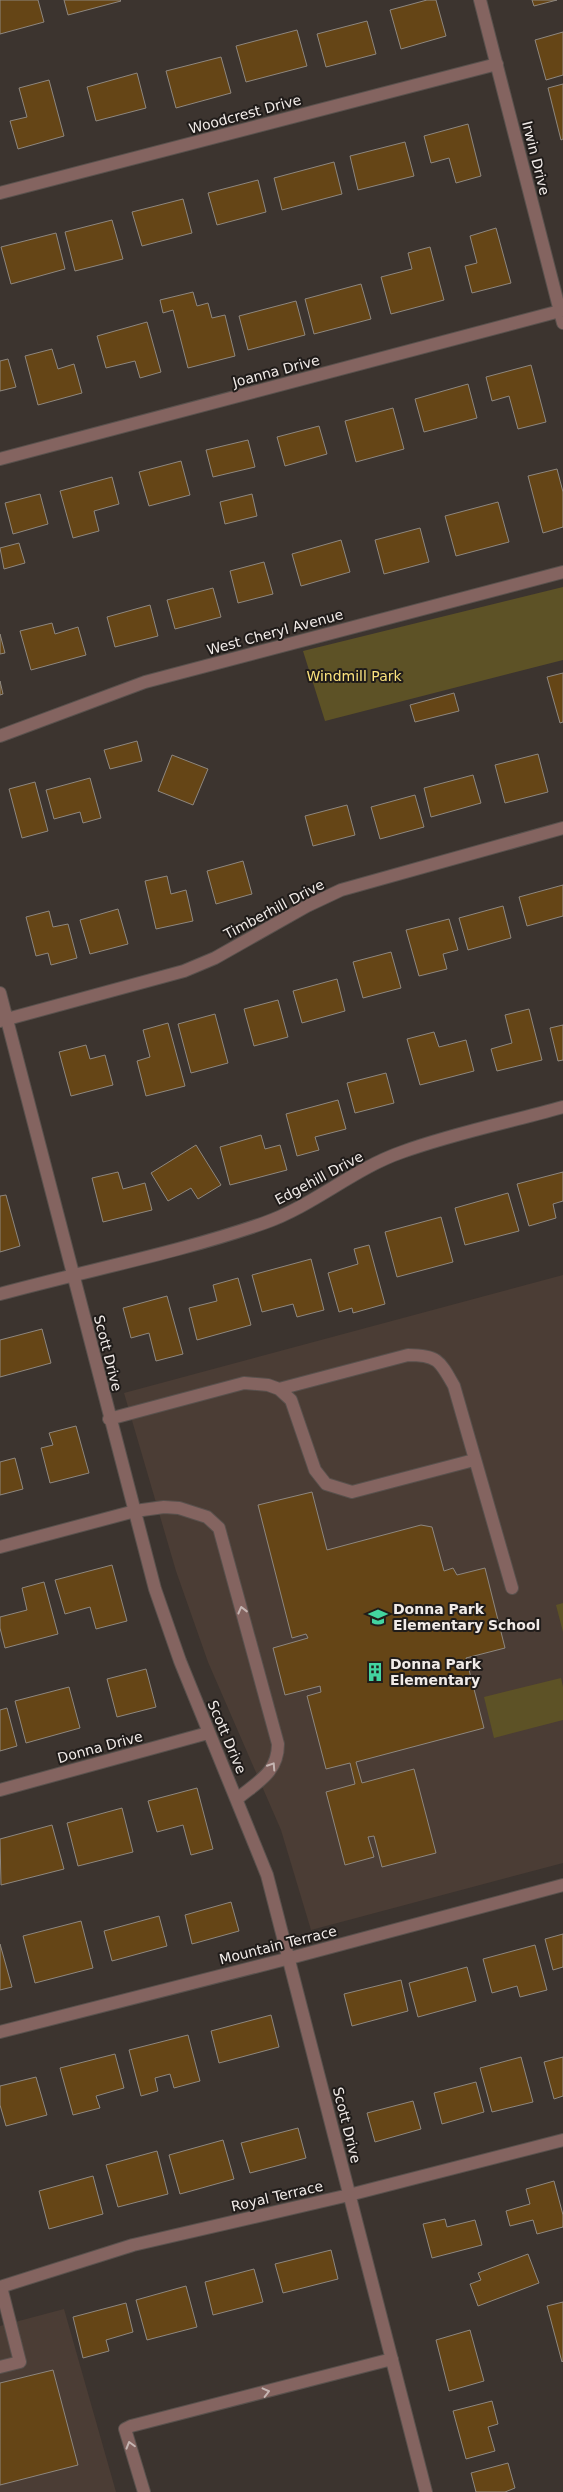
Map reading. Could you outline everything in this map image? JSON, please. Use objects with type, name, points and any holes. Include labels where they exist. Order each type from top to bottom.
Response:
[{"type":"street","name":"Irwin Drive","points":[[480,0],[562,317]]},
{"type":"street","name":"Woodcrest Drive","points":[[0,193],[497,64]]},
{"type":"street","name":"Joanna Drive","points":[[0,459],[562,317]]},
{"type":"street","name":"West Cheryl Avenue","points":[[0,736],[145,682],[563,572]]},
{"type":"street","name":"Timberhill Drive","points":[[3,1020],[184,971],[214,958],[307,906],[341,890],[563,828]]},
{"type":"street","name":"Scott Drive","points":[[0,993],[3,1020],[73,1274],[109,1419],[155,1589],[208,1733],[268,1875],[426,2492]]},
{"type":"street","name":"Edgehill Drive","points":[[0,1294],[184,1247],[265,1223],[305,1205],[360,1172],[401,1152],[563,1107]]},
{"type":"street","points":[[279,1389],[408,1354],[428,1355],[443,1366],[454,1386],[512,1588]]},
{"type":"street","points":[[109,1419],[244,1383],[268,1384],[279,1389],[291,1400],[315,1470],[326,1484],[352,1492],[474,1460]]},
{"type":"street","points":[[0,1547],[134,1511],[164,1507],[179,1508],[207,1517],[219,1528],[278,1744],[278,1758],[272,1770],[236,1799]]},
{"type":"street","name":"Donna Drive","points":[[0,1790],[208,1733]]},
{"type":"street","name":"Mountain Terrace","points":[[0,2032],[290,1958],[563,1885]]},
{"type":"street","name":"Royal Terrace","points":[[0,2287],[133,2245],[349,2195],[563,2140]]},
{"type":"street","points":[[0,2287],[20,2362],[0,2367]]},
{"type":"street","points":[[144,2492],[125,2429],[392,2360]]},
{"type":"shaded area","name":"Donna Park Elementary School","points":[[563,1275],[563,1863],[311,1930],[281,1830],[208,1662],[176,1571],[124,1393]]},
{"type":"shaded area","points":[[64,2309],[116,2492],[0,2492],[0,2326]]},
{"type":"green space","name":"Windmill Park","points":[[563,587],[563,660],[325,721],[303,651]]},
{"type":"green space","points":[[563,1603],[563,1632],[556,1605]]},
{"type":"green space","points":[[561,1678],[563,1687],[563,1720],[494,1738],[484,1697]]},
{"type":"building","points":[[0,0],[38,0],[44,22],[0,34]]},
{"type":"building","points":[[64,0],[120,0],[121,1],[68,15]]},
{"type":"building","points":[[427,0],[436,0],[446,36],[401,49],[390,10]]},
{"type":"building","points":[[532,0],[557,0],[534,6]]},
{"type":"building","points":[[367,21],[376,54],[326,67],[317,34]]},
{"type":"building","points":[[297,30],[307,66],[246,82],[236,46]]},
{"type":"building","points":[[563,32],[563,75],[546,80],[535,40]]},
{"type":"building","points":[[221,57],[231,93],[176,108],[166,71]]},
{"type":"building","points":[[137,73],[146,108],[96,121],[87,87]]},
{"type":"building","points":[[49,80],[64,136],[18,149],[10,121],[27,117],[19,88]]},
{"type":"building","points":[[563,84],[563,139],[561,140],[548,88]]},
{"type":"building","points":[[468,124],[481,176],[456,183],[449,158],[431,163],[424,136]]},
{"type":"building","points":[[405,142],[414,176],[358,190],[350,156]]},
{"type":"building","points":[[334,162],[342,194],[282,210],[274,178]]},
{"type":"building","points":[[258,180],[266,212],[217,225],[208,193]]},
{"type":"building","points":[[183,199],[192,233],[142,246],[132,212]]},
{"type":"building","points":[[112,220],[123,259],[75,271],[65,232]]},
{"type":"building","points":[[496,228],[511,283],[472,293],[465,266],[477,263],[470,236]]},
{"type":"building","points":[[56,233],[65,269],[11,284],[1,247]]},
{"type":"building","points":[[430,247],[444,300],[391,314],[381,277],[412,269],[408,253]]},
{"type":"building","points":[[361,284],[371,319],[314,334],[305,299]]},
{"type":"building","points":[[193,292],[197,306],[208,303],[212,318],[225,315],[235,356],[188,368],[173,310],[163,313],[160,300]]},
{"type":"building","points":[[296,301],[305,335],[248,350],[239,316]]},
{"type":"building","points":[[147,322],[161,372],[140,378],[135,361],[106,368],[97,336]]},
{"type":"building","points":[[52,349],[58,369],[74,364],[82,393],[38,405],[25,356]]},
{"type":"building","points":[[8,359],[16,387],[0,391],[0,361]]},
{"type":"building","points":[[531,365],[546,422],[518,429],[509,396],[492,401],[486,377]]},
{"type":"building","points":[[468,384],[477,418],[424,432],[415,399]]},
{"type":"building","points":[[393,408],[404,449],[356,462],[345,421]]},
{"type":"building","points":[[319,426],[327,454],[285,466],[277,437]]},
{"type":"building","points":[[248,440],[255,467],[213,477],[206,450]]},
{"type":"building","points":[[181,461],[190,495],[149,506],[139,472]]},
{"type":"building","points":[[557,469],[563,492],[563,527],[543,533],[528,476]]},
{"type":"building","points":[[112,477],[119,504],[94,511],[99,531],[73,538],[60,491]]},
{"type":"building","points":[[40,494],[48,524],[13,534],[5,503]]},
{"type":"building","points":[[252,494],[257,516],[225,524],[220,502]]},
{"type":"building","points":[[498,502],[509,542],[456,556],[445,516]]},
{"type":"building","points":[[420,528],[429,562],[384,574],[375,540]]},
{"type":"building","points":[[341,540],[350,572],[301,586],[292,554]]},
{"type":"building","points":[[19,543],[25,563],[4,569],[0,548]]},
{"type":"building","points":[[264,562],[273,594],[238,603],[230,571]]},
{"type":"building","points":[[213,588],[221,617],[175,629],[167,600]]},
{"type":"building","points":[[150,605],[158,636],[115,647],[107,617]]},
{"type":"building","points":[[52,623],[55,634],[78,627],[86,655],[31,670],[20,631]]},
{"type":"building","points":[[0,634],[5,653],[0,654]]},
{"type":"building","points":[[563,673],[563,722],[560,723],[547,677]]},
{"type":"building","points":[[0,681],[3,694],[0,695]]},
{"type":"building","points":[[454,693],[459,711],[415,722],[410,705]]},
{"type":"building","points":[[137,741],[142,761],[110,769],[104,750]]},
{"type":"building","points":[[538,754],[548,792],[505,803],[495,765]]},
{"type":"building","points":[[172,755],[208,769],[193,805],[158,791]]},
{"type":"building","points":[[473,775],[481,803],[431,817],[424,788]]},
{"type":"building","points":[[90,778],[101,818],[83,823],[80,812],[54,819],[46,790]]},
{"type":"building","points":[[35,782],[48,831],[22,838],[9,789]]},
{"type":"building","points":[[415,795],[424,827],[380,839],[371,807]]},
{"type":"building","points":[[347,805],[355,835],[313,846],[305,816]]},
{"type":"building","points":[[243,861],[252,894],[216,904],[207,871]]},
{"type":"building","points":[[167,876],[171,894],[186,890],[193,921],[156,929],[145,881]]},
{"type":"building","points":[[563,885],[563,916],[527,926],[519,897]]},
{"type":"building","points":[[503,906],[511,938],[468,950],[459,918]]},
{"type":"building","points":[[118,909],[128,944],[90,954],[80,920]]},
{"type":"building","points":[[49,911],[53,927],[68,924],[77,958],[51,965],[48,953],[36,956],[26,917]]},
{"type":"building","points":[[449,919],[458,950],[443,954],[447,969],[419,976],[406,930]]},
{"type":"building","points":[[391,952],[401,988],[363,998],[353,962]]},
{"type":"building","points":[[337,979],[345,1011],[302,1023],[293,991]]},
{"type":"building","points":[[278,1000],[288,1037],[254,1046],[244,1009]]},
{"type":"building","points":[[529,1009],[542,1060],[497,1071],[491,1049],[512,1043],[505,1015]]},
{"type":"building","points":[[215,1014],[228,1063],[191,1073],[178,1024]]},
{"type":"building","points":[[168,1023],[185,1086],[146,1096],[137,1061],[150,1057],[143,1030]]},
{"type":"building","points":[[563,1025],[563,1060],[558,1061],[550,1028]]},
{"type":"building","points":[[434,1032],[439,1047],[466,1040],[474,1071],[420,1085],[407,1039]]},
{"type":"building","points":[[86,1045],[90,1059],[105,1055],[113,1085],[71,1096],[59,1052]]},
{"type":"building","points":[[386,1073],[394,1103],[355,1113],[347,1083]]},
{"type":"building","points":[[338,1100],[346,1129],[315,1137],[319,1150],[297,1156],[286,1114]]},
{"type":"building","points":[[261,1135],[265,1149],[280,1145],[287,1170],[230,1185],[220,1147]]},
{"type":"building","points":[[196,1145],[221,1185],[198,1199],[191,1188],[168,1201],[151,1173]]},
{"type":"building","points":[[118,1172],[123,1189],[145,1183],[152,1210],[103,1222],[92,1178]]},
{"type":"building","points":[[563,1172],[563,1201],[553,1204],[556,1218],[529,1226],[517,1184]]},
{"type":"building","points":[[508,1193],[519,1231],[465,1245],[455,1208]]},
{"type":"building","points":[[6,1195],[20,1246],[0,1252],[0,1196]]},
{"type":"building","points":[[441,1217],[453,1262],[397,1277],[385,1232]]},
{"type":"building","points":[[369,1245],[385,1304],[353,1313],[352,1308],[339,1312],[328,1273],[358,1264],[354,1249]]},
{"type":"building","points":[[311,1259],[324,1310],[297,1317],[293,1304],[262,1312],[252,1275]]},
{"type":"building","points":[[238,1278],[251,1325],[197,1340],[189,1308],[217,1301],[213,1285]]},
{"type":"building","points":[[167,1296],[183,1354],[156,1361],[149,1333],[131,1338],[123,1308]]},
{"type":"building","points":[[42,1329],[51,1363],[0,1377],[0,1340]]},
{"type":"building","points":[[76,1426],[89,1473],[50,1483],[41,1448],[53,1445],[49,1433]]},
{"type":"building","points":[[15,1458],[23,1489],[0,1495],[0,1462]]},
{"type":"building","name":"Donna Park Elementary","points":[[312,1492],[327,1550],[421,1525],[432,1527],[444,1571],[453,1568],[457,1575],[485,1568],[505,1648],[466,1658],[484,1728],[356,1762],[362,1783],[414,1769],[436,1853],[382,1867],[374,1836],[368,1837],[374,1857],[345,1865],[326,1792],[355,1784],[350,1763],[326,1769],[307,1696],[321,1692],[320,1686],[285,1695],[273,1648],[308,1638],[306,1634],[292,1638],[258,1505]]},
{"type":"building","points":[[112,1565],[127,1621],[96,1629],[90,1607],[65,1614],[55,1580]]},
{"type":"building","points":[[44,1582],[58,1634],[5,1648],[0,1628],[0,1617],[27,1610],[22,1588]]},
{"type":"building","points":[[146,1669],[156,1707],[117,1717],[107,1679]]},
{"type":"building","points":[[69,1687],[80,1728],[26,1743],[15,1701]]},
{"type":"building","points":[[7,1708],[17,1746],[0,1751],[0,1710]]},
{"type":"building","points":[[197,1788],[213,1849],[191,1855],[183,1825],[157,1832],[148,1801]]},
{"type":"building","points":[[122,1808],[133,1852],[78,1866],[67,1823]]},
{"type":"building","points":[[52,1825],[64,1869],[1,1885],[0,1839]]},
{"type":"building","points":[[231,1902],[239,1931],[192,1944],[185,1915]]},
{"type":"building","points":[[159,1916],[167,1946],[112,1961],[104,1931]]},
{"type":"building","points":[[81,1921],[93,1968],[35,1983],[23,1936]]},
{"type":"building","points":[[563,1934],[563,1967],[553,1970],[545,1939]]},
{"type":"building","points":[[0,1944],[12,1987],[0,1990]]},
{"type":"building","points":[[535,1945],[547,1990],[520,1997],[517,1986],[492,1993],[483,1959]]},
{"type":"building","points":[[467,1967],[476,2001],[418,2017],[409,1983]]},
{"type":"building","points":[[401,1980],[408,2011],[352,2026],[344,1994]]},
{"type":"building","points":[[271,2015],[279,2047],[219,2063],[211,2031]]},
{"type":"building","points":[[188,2035],[200,2081],[174,2088],[170,2074],[155,2078],[158,2091],[141,2096],[129,2050]]},
{"type":"building","points":[[115,2054],[124,2088],[96,2096],[100,2108],[73,2115],[60,2068]]},
{"type":"building","points":[[521,2057],[533,2102],[492,2112],[480,2068]]},
{"type":"building","points":[[563,2057],[563,2096],[554,2099],[544,2062]]},
{"type":"building","points":[[36,2077],[47,2115],[6,2126],[0,2105],[0,2086]]},
{"type":"building","points":[[476,2082],[484,2112],[442,2124],[434,2093]]},
{"type":"building","points":[[413,2101],[421,2129],[375,2142],[367,2113]]},
{"type":"building","points":[[298,2128],[306,2158],[250,2173],[241,2143]]},
{"type":"building","points":[[223,2140],[234,2179],[180,2194],[169,2155]]},
{"type":"building","points":[[157,2151],[168,2194],[118,2207],[106,2165]]},
{"type":"building","points":[[93,2176],[103,2214],[49,2229],[39,2191]]},
{"type":"building","points":[[554,2181],[563,2215],[563,2227],[537,2234],[533,2220],[510,2226],[506,2211],[530,2204],[526,2189]]},
{"type":"building","points":[[445,2219],[447,2227],[475,2220],[482,2245],[432,2258],[423,2224]]},
{"type":"building","points":[[331,2250],[338,2279],[283,2293],[275,2264]]},
{"type":"building","points":[[528,2254],[539,2283],[478,2306],[470,2284],[481,2280],[478,2273]]},
{"type":"building","points":[[254,2269],[263,2302],[213,2315],[205,2282]]},
{"type":"building","points":[[186,2286],[197,2327],[147,2340],[136,2300]]},
{"type":"building","points":[[563,2302],[563,2361],[562,2362],[547,2306]]},
{"type":"building","points":[[126,2303],[133,2332],[106,2340],[109,2351],[83,2358],[73,2317]]},
{"type":"building","points":[[470,2330],[484,2381],[449,2391],[436,2340]]},
{"type":"building","points":[[53,2370],[78,2465],[0,2485],[0,2383]]},
{"type":"building","points":[[492,2401],[498,2424],[488,2427],[495,2451],[466,2459],[453,2411]]},
{"type":"building","points":[[508,2463],[515,2488],[505,2492],[476,2492],[471,2473]]},
{"type":"place","name":"Donna Park Elementary School","points":[[378,1617]]},
{"type":"place","name":"Donna Park Elementary","points":[[375,1672]]}]
